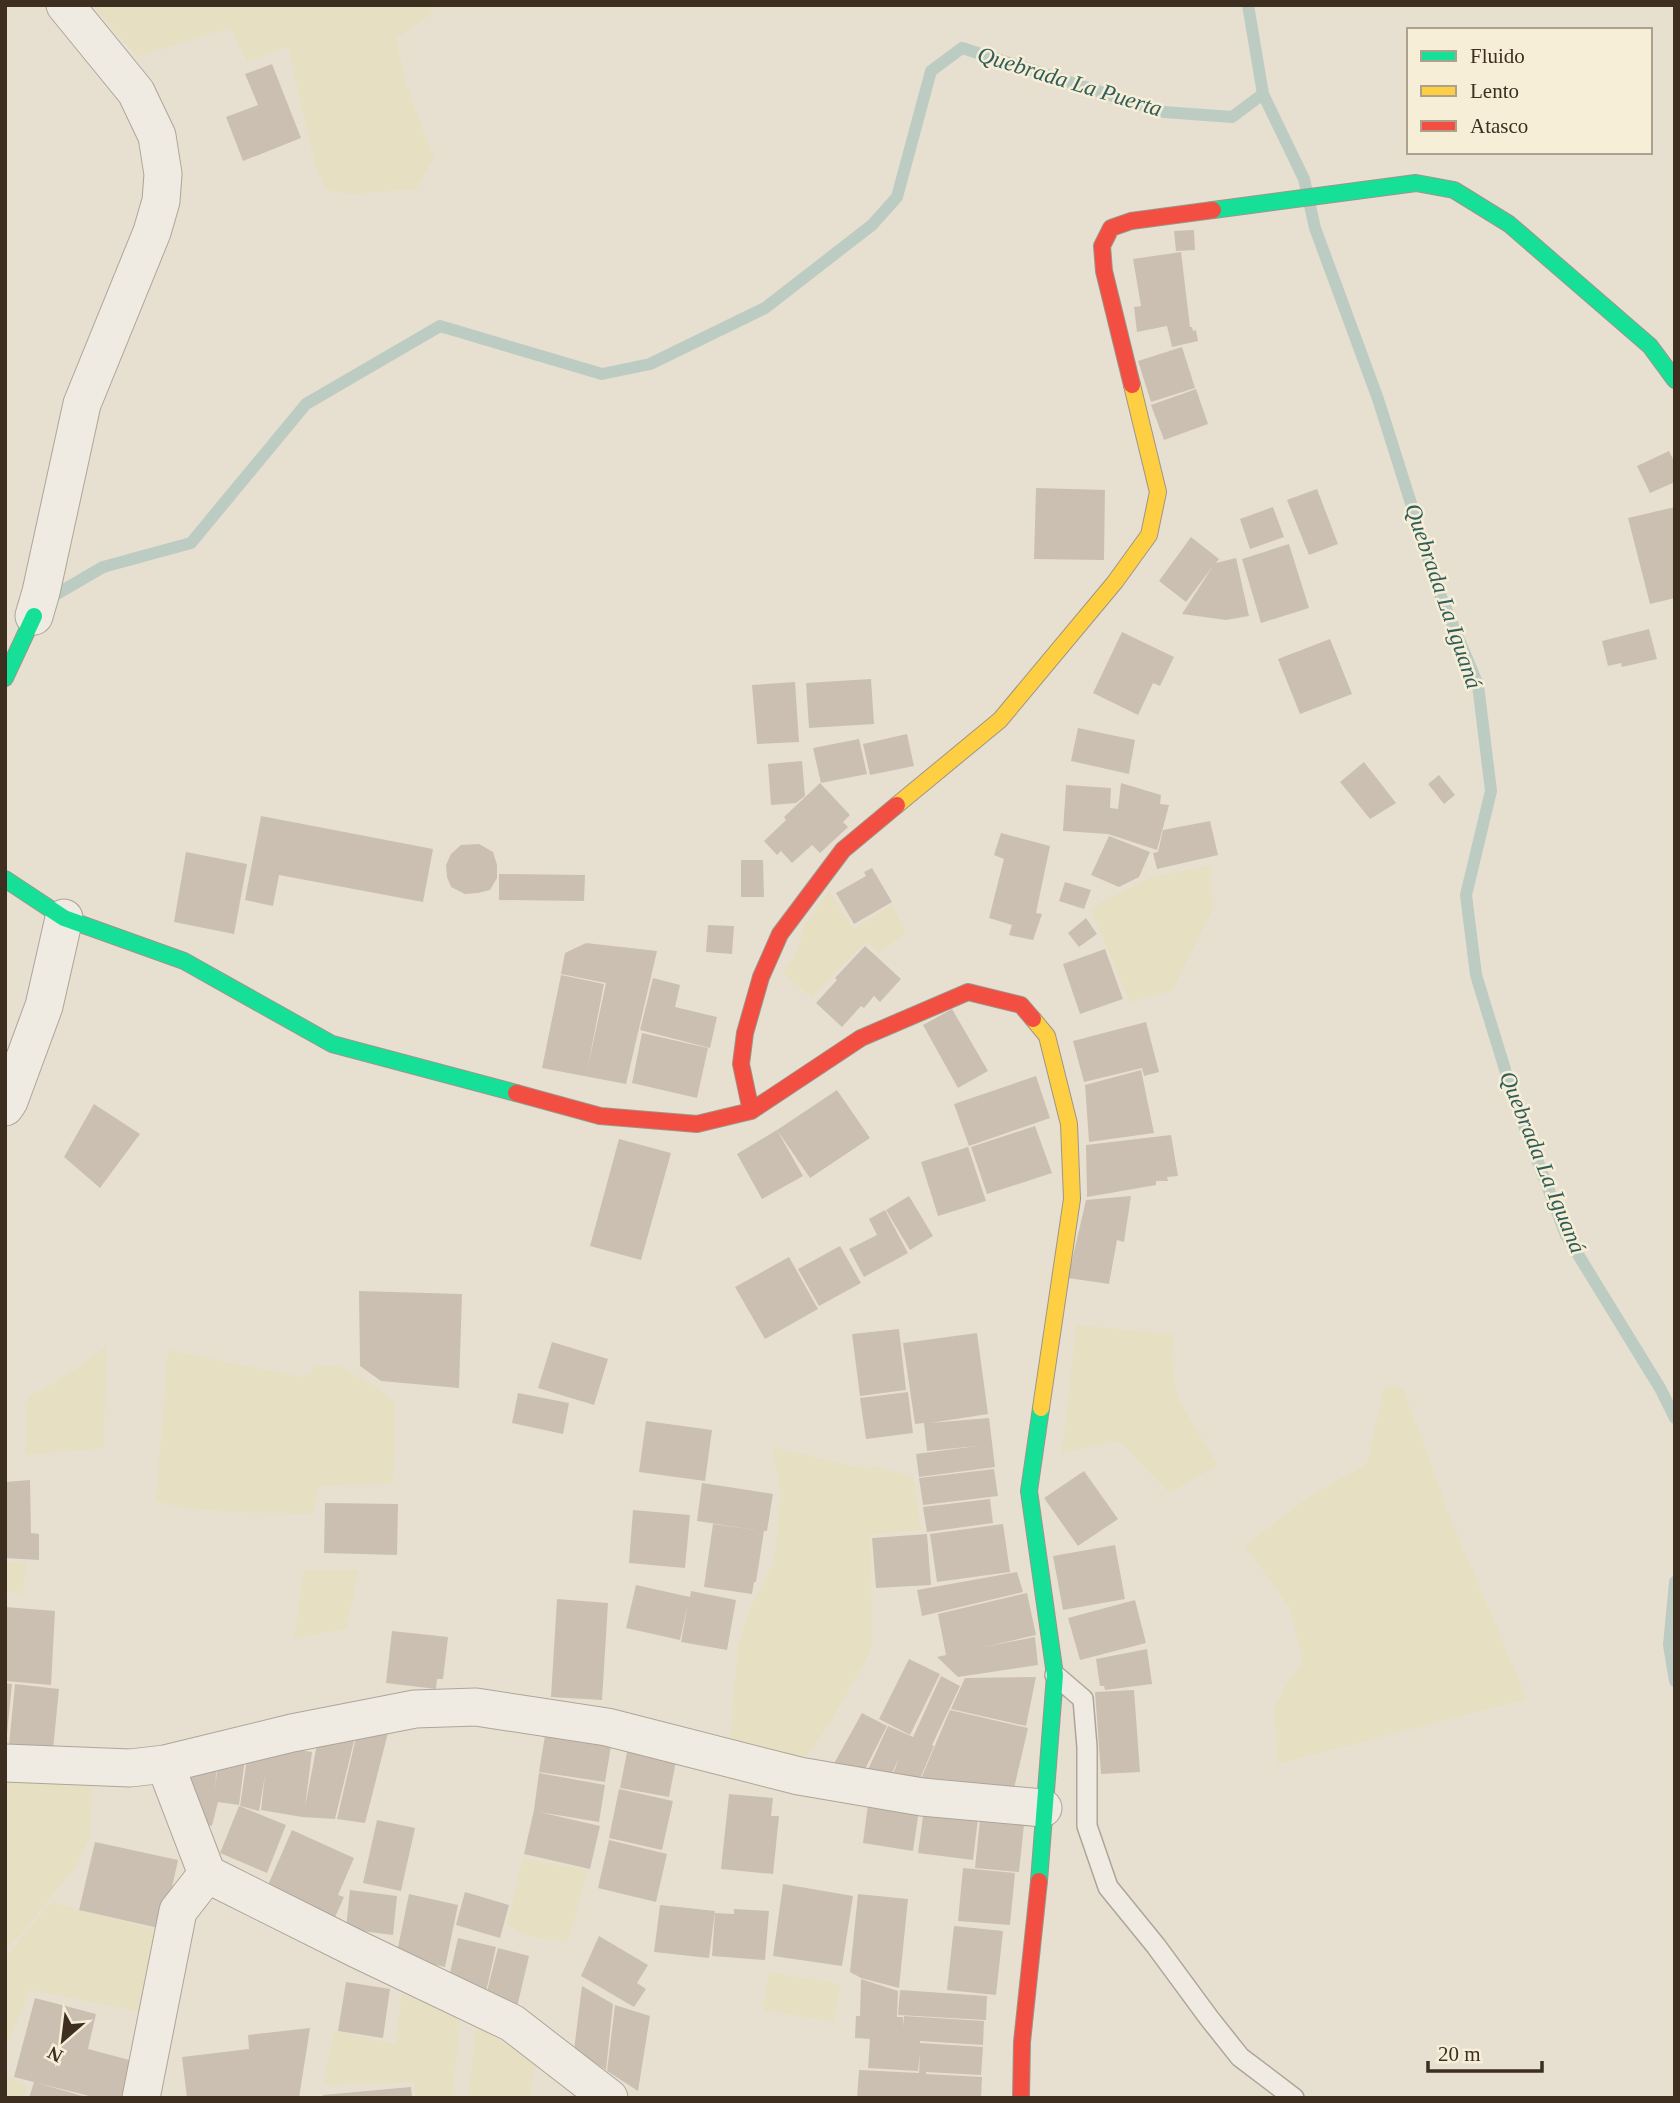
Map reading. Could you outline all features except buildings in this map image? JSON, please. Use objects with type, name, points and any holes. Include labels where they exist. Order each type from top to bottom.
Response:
[{"type":"street","points":[[5,678],[38,604],[82,404],[152,232],[161,201],[163,174],[157,136],[136,92],[65,5]]},
{"type":"street","points":[[751,1111],[741,1064],[745,1033],[761,977],[780,934],[844,850],[1000,720],[1115,582],[1149,536],[1158,492],[1104,271],[1102,246],[1111,228],[1131,221],[1416,183],[1454,190],[1509,224],[1650,346],[1675,380]]},
{"type":"street","points":[[5,879],[64,918],[184,961],[332,1044],[600,1116],[697,1125],[751,1111],[862,1038],[968,992],[1021,1005],[1047,1036],[1069,1124],[1072,1199],[1029,1491],[1055,1675],[1036,1915],[1022,2042],[1021,2098]]},
{"type":"street","points":[[5,1107],[44,1006],[64,918]]},
{"type":"street","points":[[5,1763],[130,1768],[165,1764],[292,1732],[415,1709],[476,1707],[607,1727],[799,1776],[922,1797],[1043,1808]]},
{"type":"street","points":[[165,1764],[207,1874],[512,2023],[609,2098]]},
{"type":"street","points":[[141,2098],[178,1911],[207,1874]]},
{"type":"lane","points":[[1055,1675],[1083,1699],[1087,1747],[1087,1826],[1108,1887],[1240,2057],[1294,2098]]},
{"type":"shaded area","points":[[92,5],[434,5],[430,15],[396,39],[407,86],[434,158],[416,189],[352,194],[326,190],[315,165],[288,47],[247,62],[230,28],[137,57]]},
{"type":"shaded area","points":[[1211,865],[1213,909],[1172,991],[1130,1002],[1090,908],[1151,877]]},
{"type":"shaded area","points":[[829,891],[854,929],[892,905],[906,933],[878,953],[867,941],[811,998],[782,971],[793,958],[804,925]]},
{"type":"shaded area","points":[[1076,1325],[1174,1334],[1172,1360],[1177,1397],[1218,1465],[1169,1493],[1119,1441],[1062,1453]]},
{"type":"shaded area","points":[[106,1347],[104,1448],[25,1455],[28,1396],[44,1389]]},
{"type":"shaded area","points":[[168,1350],[302,1377],[311,1374],[313,1365],[338,1366],[376,1386],[395,1403],[392,1484],[319,1486],[313,1514],[182,1508],[156,1500]]},
{"type":"shaded area","points":[[1384,1387],[1403,1388],[1451,1519],[1527,1699],[1278,1764],[1274,1708],[1288,1682],[1303,1663],[1290,1608],[1245,1546],[1307,1498],[1367,1464]]},
{"type":"shaded area","points":[[772,1447],[867,1469],[875,1466],[914,1477],[921,1530],[871,1535],[872,1648],[830,1723],[800,1765],[729,1751],[738,1646],[751,1605],[774,1562],[781,1495]]},
{"type":"shaded area","points":[[5,1562],[26,1563],[23,1595],[5,1591]]},
{"type":"shaded area","points":[[304,1570],[359,1570],[346,1629],[294,1638]]},
{"type":"shaded area","points":[[5,1775],[93,1781],[89,1839],[77,1865],[19,1937],[5,1949]]},
{"type":"shaded area","points":[[523,1858],[588,1870],[568,1941],[522,1934],[507,1924]]},
{"type":"shaded area","points":[[51,1902],[164,1932],[146,2013],[30,1990],[9,2041],[5,2039],[5,1958]]},
{"type":"shaded area","points":[[769,1972],[841,1984],[834,2022],[763,2010]]},
{"type":"shaded area","points":[[402,1994],[461,2016],[452,2098],[416,2098],[414,2082],[323,2085],[334,2031],[395,2044]]},
{"type":"shaded area","points":[[476,2026],[536,2061],[529,2098],[468,2098]]},
{"type":"shaded area","points":[[5,2075],[27,2085],[24,2098],[5,2098]]},
{"type":"waterway","name":"Quebrada La Iguaná","points":[[1248,5],[1263,94],[1304,179],[1315,228],[1378,399],[1439,592],[1478,685],[1491,791],[1466,895],[1476,975],[1515,1102],[1566,1235],[1660,1388],[1675,1418]]},
{"type":"waterway","name":"Quebrada La Puerta","points":[[48,599],[103,567],[191,543],[306,404],[440,326],[602,374],[650,364],[765,308],[872,225],[897,197],[931,71],[962,48],[1164,112],[1232,117],[1263,94]]},
{"type":"waterway","name":"Quebrada La Iguaná","points":[[1675,1582],[1669,1645],[1675,1681]]},
{"type":"traffic: fast","points":[[1213,210],[1416,183],[1454,190],[1509,224],[1650,346],[1675,380]]},
{"type":"traffic: fast","points":[[5,678],[34,616]]},
{"type":"traffic: fast","points":[[5,879],[64,918],[184,961],[332,1044],[516,1093]]},
{"type":"traffic: fast","points":[[1039,1881],[1055,1675],[1029,1491],[1041,1408]]},
{"type":"traffic: slow","points":[[897,805],[1000,720],[1115,582],[1149,535],[1158,492],[1132,385]]},
{"type":"traffic: slow","points":[[1033,1019],[1047,1036],[1069,1124],[1072,1199],[1041,1408]]},
{"type":"traffic: jam","points":[[1132,385],[1104,271],[1102,246],[1111,228],[1131,221],[1213,210]]},
{"type":"traffic: jam","points":[[751,1111],[741,1064],[745,1033],[761,977],[780,934],[843,850],[897,805]]},
{"type":"traffic: jam","points":[[516,1093],[600,1116],[697,1124],[751,1111],[861,1038],[968,992],[1021,1005],[1033,1019]]},
{"type":"traffic: jam","points":[[1021,2098],[1022,2042],[1039,1881]]}]
